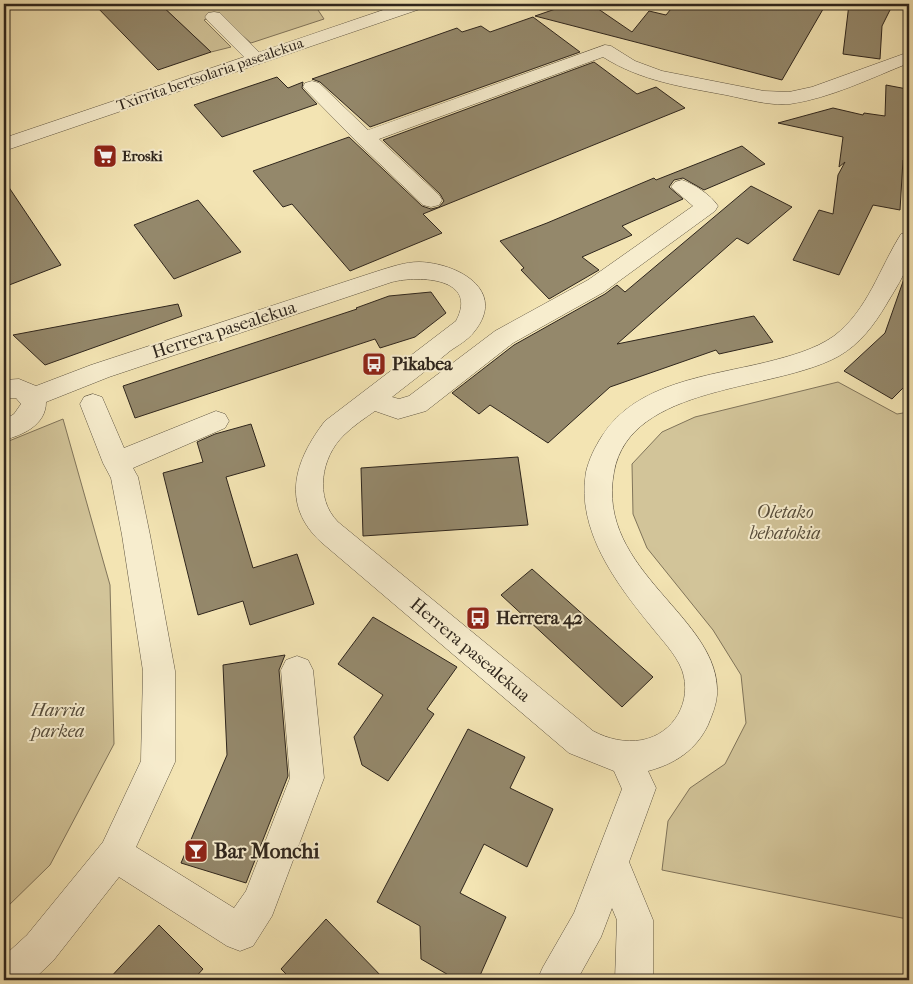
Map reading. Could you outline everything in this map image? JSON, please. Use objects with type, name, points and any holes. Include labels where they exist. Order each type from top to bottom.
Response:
[{"type":"street","name":"Txirrita bertsolaria pasealekua","points":[[4,145],[417,4]]},
{"type":"street","points":[[214,17],[255,58]]},
{"type":"street","points":[[364,138],[605,50],[628,65],[657,76],[764,97],[789,98],[817,92],[909,56]]},
{"type":"street","points":[[312,88],[431,200]]},
{"type":"street","points":[[371,399],[398,409],[417,404],[504,337],[596,286],[707,206],[682,187]]},
{"type":"street","name":"Herrera pasealekua","points":[[32,404],[100,371],[386,276],[413,270],[439,272],[451,276],[466,288],[474,303],[472,313],[465,326],[334,428],[318,448],[309,472],[309,493],[319,521],[346,546],[468,646],[559,726],[581,742],[604,753],[624,757],[658,752],[676,743],[691,728],[700,709],[702,693],[700,677],[695,661],[620,561],[605,532],[598,507],[597,485],[600,468],[607,449],[620,430],[637,414],[655,402],[821,354],[840,343],[855,332],[865,319],[909,239]]},
{"type":"street","points":[[5,980],[40,948],[115,854],[158,762],[159,680],[136,535],[124,477],[116,463],[93,404],[100,371]]},
{"type":"street","points":[[4,389],[23,389],[32,404]]},
{"type":"street","points":[[32,404],[73,401],[93,404]]},
{"type":"street","points":[[4,430],[19,424],[32,404]]},
{"type":"street","points":[[116,463],[216,421]]},
{"type":"street","points":[[115,854],[240,933],[258,902],[307,778],[297,670]]},
{"type":"street","points":[[556,980],[588,924],[639,788],[624,757]]},
{"type":"street","points":[[611,862],[635,920],[634,980]]},
{"type":"green space","points":[[160,4],[314,4],[324,19],[251,43],[218,14],[204,20],[231,47],[211,52]]},
{"type":"green space","name":"Oletako behatokia","points":[[838,382],[897,414],[909,412],[909,910],[907,919],[662,870],[668,821],[690,788],[725,764],[746,723],[741,675],[713,630],[647,548],[633,514],[632,464],[662,432],[695,417]]},
{"type":"green space","name":"Harria parkea","points":[[63,419],[110,585],[114,744],[50,865],[4,910],[4,443]]},
{"type":"building","points":[[94,4],[160,4],[211,52],[158,70]]},
{"type":"building","points":[[570,4],[591,4],[632,32],[649,11],[666,15],[675,4],[826,4],[782,80],[535,16]]},
{"type":"building","points":[[849,4],[893,4],[882,26],[880,59],[843,54]]},
{"type":"building","points":[[533,17],[580,52],[370,127],[320,82],[312,79],[457,28],[462,32],[481,26],[490,32]]},
{"type":"building","points":[[594,62],[637,94],[656,87],[685,108],[423,214],[442,233],[350,271],[292,204],[283,207],[253,171],[349,137],[422,206],[431,209],[439,207],[444,201],[440,194],[383,140]]},
{"type":"building","points":[[277,77],[288,88],[303,82],[302,88],[317,104],[222,137],[194,105]]},
{"type":"building","points":[[886,85],[907,89],[909,162],[903,160],[900,210],[873,205],[839,275],[793,260],[819,210],[833,214],[838,175],[845,162],[839,167],[843,137],[778,123],[833,108],[863,115],[864,113],[885,116]]},
{"type":"building","points":[[742,146],[765,164],[704,190],[683,178],[674,180],[669,187],[683,199],[622,226],[632,235],[582,257],[599,270],[549,299],[521,270],[524,268],[500,241],[654,178],[656,180]]},
{"type":"building","points":[[4,180],[61,265],[4,287]]},
{"type":"building","points":[[751,186],[792,207],[748,244],[737,238],[617,344],[754,316],[773,342],[719,354],[716,350],[610,387],[548,443],[490,405],[479,414],[452,393],[514,345],[605,294],[617,285],[625,292]]},
{"type":"building","points":[[198,200],[241,252],[174,279],[134,225]]},
{"type":"building","points":[[906,273],[909,274],[909,382],[892,399],[844,371],[885,333]]},
{"type":"building","points":[[431,292],[446,313],[415,337],[380,348],[375,339],[135,418],[123,386],[357,309],[389,296]]},
{"type":"building","points":[[178,304],[182,316],[45,365],[13,335]]},
{"type":"building","points":[[251,424],[265,466],[226,477],[253,568],[297,554],[314,604],[250,625],[243,601],[198,615],[163,473],[203,462],[197,442],[215,434]]},
{"type":"building","points":[[518,457],[528,525],[363,536],[361,468]]},
{"type":"building","points":[[532,569],[653,677],[622,707],[501,595]]},
{"type":"building","points":[[373,617],[457,667],[427,709],[434,714],[388,781],[362,765],[354,737],[383,695],[338,664]]},
{"type":"building","points":[[285,655],[279,670],[288,776],[246,883],[181,863],[227,755],[223,665]]},
{"type":"building","points":[[468,729],[525,757],[510,788],[553,809],[527,867],[484,844],[460,893],[506,917],[478,980],[457,980],[421,959],[420,926],[377,902]]},
{"type":"building","points":[[326,919],[385,980],[292,980],[281,969]]},
{"type":"building","points":[[159,925],[203,969],[193,980],[108,980]]},
{"type":"place","name":"Eroski","points":[[105,156]]},
{"type":"place","name":"Pikabea","points":[[374,364]]},
{"type":"place","name":"Herrera 42","points":[[478,618]]},
{"type":"place","name":"Bar Monchi","points":[[196,851]]}]
